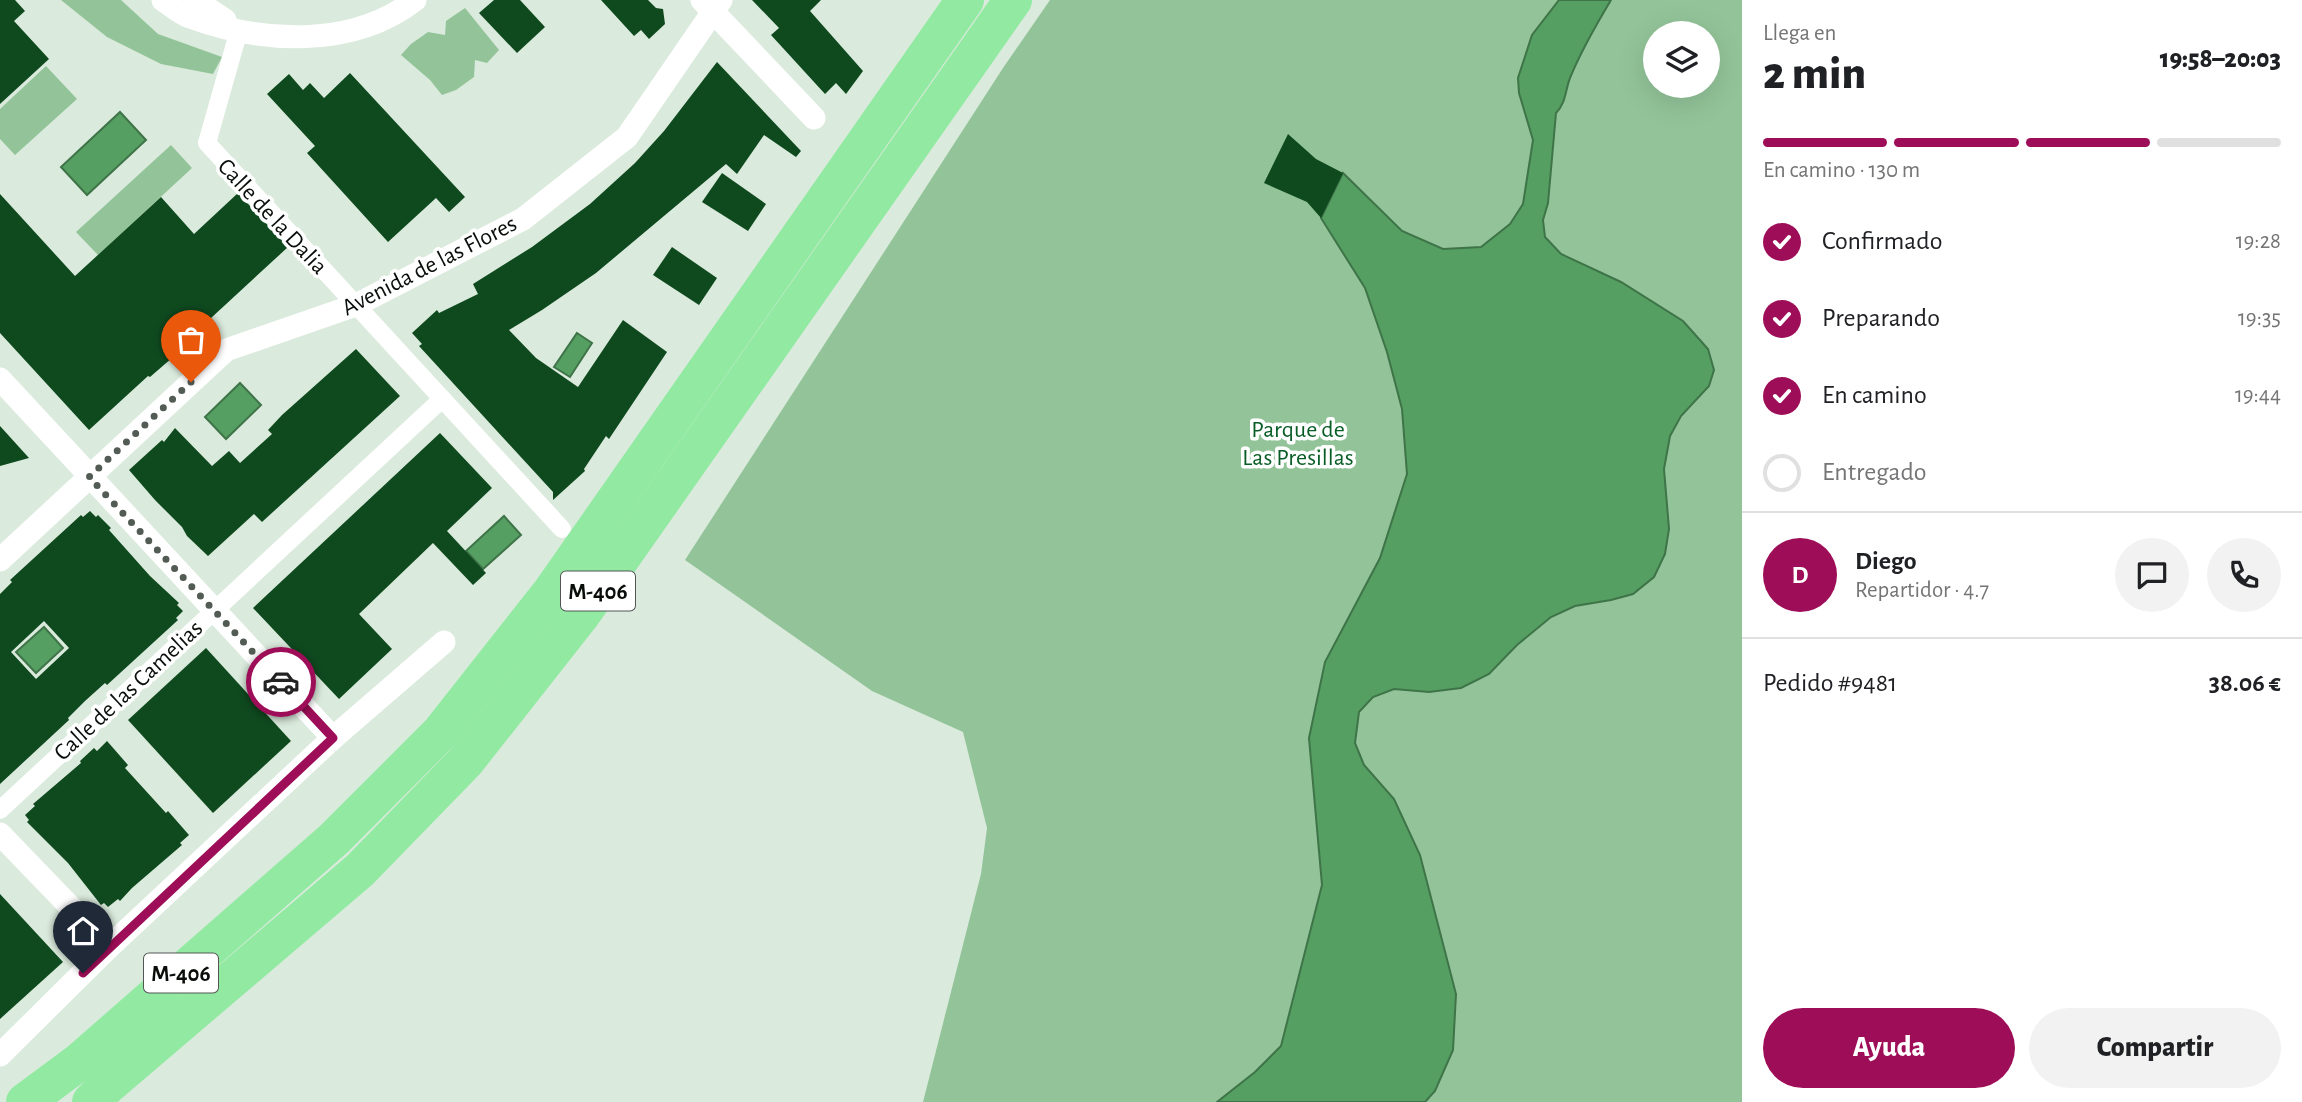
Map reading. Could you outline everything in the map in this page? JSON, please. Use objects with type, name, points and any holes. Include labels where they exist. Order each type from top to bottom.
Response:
[{"type":"highway","name":"M-406","points":[[25,1102],[79,1062],[334,839],[440,733],[560,579],[965,0]]},
{"type":"highway","name":"M-406","points":[[91,1102],[360,870],[466,761],[581,615],[1013,0]]},
{"type":"street","points":[[163,0],[188,17],[274,38],[318,36],[350,30],[384,18],[415,0]]},
{"type":"street","points":[[195,0],[239,30]]},
{"type":"street","points":[[712,4],[814,118]]},
{"type":"street","name":"Avenida de las Flores","points":[[0,560],[226,351],[356,305],[523,219],[628,137],[712,4]]},
{"type":"street","name":"Calle de la Dalia","points":[[239,30],[207,144],[562,529]]},
{"type":"street","points":[[0,379],[333,738]]},
{"type":"street","name":"Calle de las Camelias","points":[[0,810],[442,399]]},
{"type":"street","points":[[0,1055],[109,947],[333,738],[444,642]]},
{"type":"street","points":[[0,834],[109,947]]},
{"type":"green space","points":[[61,0],[121,0],[158,34],[222,57],[213,74],[161,64],[107,37]]},
{"type":"green space","name":"Parque de Las Presillas","points":[[1050,0],[1742,0],[1742,1102],[923,1102],[981,874],[987,828],[963,732],[872,691],[685,560],[1003,68]]},
{"type":"green space","points":[[465,8],[499,50],[487,63],[475,60],[474,77],[456,90],[442,95],[430,80],[401,55],[428,32],[445,35],[446,21]]},
{"type":"green space","points":[[46,66],[77,99],[15,155],[0,139],[0,109]]},
{"type":"green space","points":[[171,145],[192,168],[98,255],[76,232]]},
{"type":"shaded area","points":[[1559,0],[1611,0],[1579,58],[1564,101],[1556,113],[1548,203],[1543,220],[1545,237],[1561,254],[1621,282],[1683,321],[1708,349],[1714,370],[1709,386],[1681,416],[1670,436],[1664,469],[1669,529],[1665,554],[1654,577],[1633,594],[1575,606],[1551,617],[1517,645],[1489,674],[1461,688],[1429,692],[1394,689],[1373,697],[1359,712],[1355,743],[1364,765],[1394,799],[1420,855],[1456,994],[1453,1050],[1435,1091],[1425,1102],[1217,1102],[1255,1072],[1281,1046],[1322,885],[1309,738],[1325,662],[1380,558],[1407,474],[1402,409],[1387,352],[1365,288],[1321,218],[1343,173],[1402,231],[1443,249],[1481,247],[1510,224],[1523,204],[1533,140],[1519,93],[1518,78],[1532,35]]},
{"type":"shaded area","points":[[120,112],[146,140],[87,195],[61,167]]},
{"type":"shaded area","points":[[577,333],[592,343],[570,377],[554,367]]},
{"type":"shaded area","points":[[240,383],[261,405],[226,439],[205,417]]},
{"type":"shaded area","points":[[504,516],[521,535],[483,569],[466,551]]},
{"type":"shaded area","points":[[44,627],[63,648],[36,673],[16,652]]},
{"type":"building","points":[[0,0],[15,0],[25,11],[14,21],[49,59],[0,104]]},
{"type":"building","points":[[494,0],[520,0],[545,27],[517,53],[479,13]]},
{"type":"building","points":[[601,0],[648,0],[656,8],[663,9],[665,24],[649,39],[641,30],[634,36]]},
{"type":"building","points":[[752,0],[821,0],[810,11],[863,71],[846,94],[836,83],[825,94],[771,35],[779,28]]},
{"type":"building","points":[[717,62],[801,151],[796,157],[764,135],[737,174],[726,164],[596,273],[509,330],[536,358],[578,387],[623,320],[667,352],[609,439],[606,436],[585,471],[553,500],[553,492],[419,346],[422,344],[412,333],[437,310],[439,313],[478,294],[473,284],[532,247],[590,204],[635,163],[664,131]]},
{"type":"building","points":[[350,73],[465,197],[449,212],[436,198],[388,242],[307,153],[315,146],[267,94],[289,74],[303,90],[310,83],[324,98]]},
{"type":"building","points":[[1288,134],[1316,159],[1343,173],[1321,218],[1307,202],[1264,183]]},
{"type":"building","points":[[722,173],[766,204],[748,231],[702,202]]},
{"type":"building","points":[[238,193],[288,247],[185,342],[187,345],[148,376],[89,430],[0,333],[0,194],[75,276],[161,197],[194,234]]},
{"type":"building","points":[[672,247],[717,278],[699,305],[653,275]]},
{"type":"building","points":[[356,349],[400,396],[262,522],[254,514],[208,556],[129,470],[162,440],[164,442],[175,428],[212,466],[229,451],[240,463],[272,434],[268,430],[282,415]]},
{"type":"building","points":[[0,426],[29,458],[0,466]]},
{"type":"building","points":[[440,433],[492,488],[447,531],[486,573],[473,585],[433,543],[359,614],[392,649],[339,699],[253,608]]},
{"type":"building","points":[[90,511],[96,517],[98,515],[150,576],[179,603],[177,605],[183,611],[176,618],[178,620],[107,685],[105,683],[85,701],[69,720],[0,784],[0,594],[12,582],[10,580],[81,515],[83,517]],"holes":[[[44,621],[69,648],[36,679],[11,652]]]},
{"type":"building","points":[[206,648],[291,741],[213,813],[128,720]]},
{"type":"building","points":[[107,741],[128,765],[125,768],[189,835],[180,843],[182,845],[120,901],[118,899],[108,907],[104,903],[101,905],[68,863],[27,822],[29,820],[25,815],[35,806],[33,804],[81,763],[94,748],[97,751]]},
{"type":"building","points":[[0,894],[63,962],[0,1019]]},
{"type":"way so far","points":[[191,382],[89,477],[281,682]]},
{"type":"route","points":[[83,973],[333,738],[281,682]]}]
